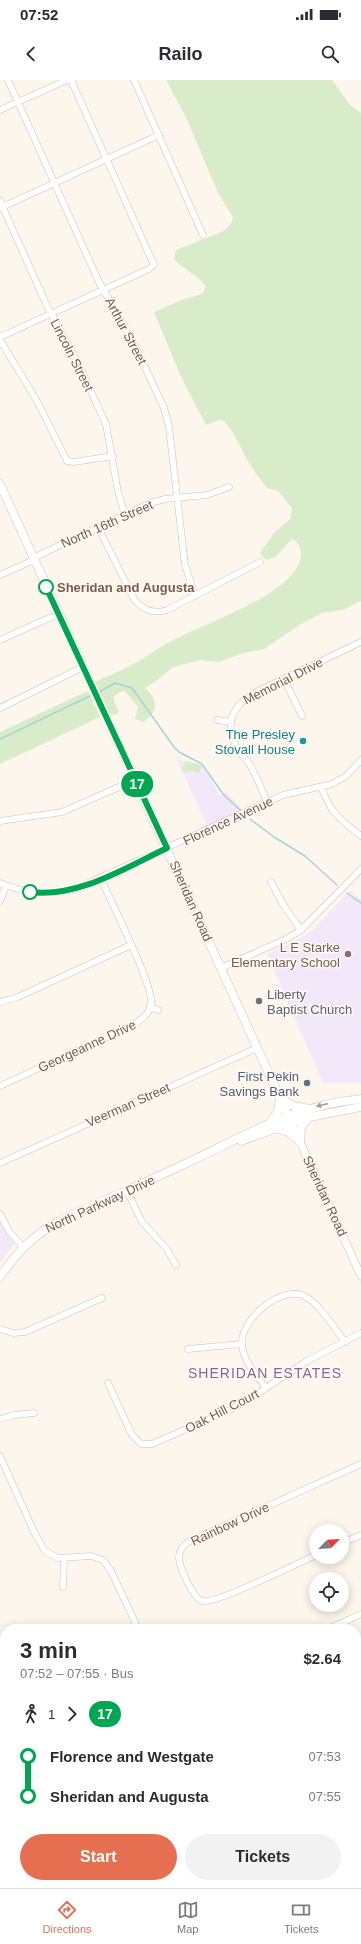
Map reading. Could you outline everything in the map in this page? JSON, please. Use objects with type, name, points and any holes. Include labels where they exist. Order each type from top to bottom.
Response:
[{"type":"main road","name":"Sheridan Road","points":[[0,484],[82,668],[167,848],[290,1118]]},
{"type":"main road","points":[[280,1096],[293,1106],[309,1113],[302,1123],[300,1142]]},
{"type":"main road","points":[[280,1096],[278,1112],[273,1125],[289,1132],[300,1142]]},
{"type":"main road","name":"North Parkway Drive","points":[[309,1113],[331,1103],[361,1099]]},
{"type":"main road","name":"North Parkway Drive","points":[[0,1277],[23,1247],[39,1233],[57,1222],[290,1118],[309,1113],[361,1107]]},
{"type":"street","name":"Arthur Street","points":[[8,80],[103,290],[129,333],[166,413],[178,498],[185,565],[195,596]]},
{"type":"street","points":[[0,110],[67,80]]},
{"type":"street","points":[[0,336],[149,269],[154,265],[71,80]]},
{"type":"street","points":[[134,80],[203,235]]},
{"type":"street","points":[[1,205],[55,183],[159,135]]},
{"type":"street","name":"Lincoln Street","points":[[1,205],[51,314],[77,360],[106,424],[113,456],[118,492],[125,515]]},
{"type":"street","points":[[0,340],[37,401],[70,462],[113,456]]},
{"type":"street","name":"North 16th Street","points":[[0,576],[98,527],[157,501],[207,495],[229,487]]},
{"type":"street","points":[[98,527],[131,595],[139,605],[151,611],[161,612],[260,562]]},
{"type":"street","points":[[0,640],[58,614]]},
{"type":"street","name":"Memorial Drive","points":[[231,722],[236,708],[243,701],[284,679],[361,642]]},
{"type":"street","points":[[0,708],[82,668]]},
{"type":"street","points":[[284,679],[302,716]]},
{"type":"street","points":[[217,720],[231,722],[234,742],[251,766],[267,802]]},
{"type":"street","name":"Florence Avenue","points":[[0,883],[30,892],[54,894],[73,890],[267,802],[292,792],[332,784],[346,776],[361,760]]},
{"type":"street","points":[[0,820],[62,812],[135,780]]},
{"type":"street","points":[[321,787],[335,816],[361,836]]},
{"type":"street","points":[[221,968],[284,940],[301,930],[361,869]]},
{"type":"street","points":[[101,878],[150,990],[152,1002],[150,1007],[158,1010]]},
{"type":"street","points":[[271,882],[284,906],[301,930]]},
{"type":"street","points":[[0,901],[6,886]]},
{"type":"street","points":[[0,1002],[18,996],[131,946]]},
{"type":"street","name":"Georgeanne Drive","points":[[0,1086],[131,1026],[146,1015],[150,1007]]},
{"type":"street","name":"Veerman Street","points":[[0,1163],[257,1048]]},
{"type":"street","name":"Sheridan Road","points":[[290,1118],[361,1276]]},
{"type":"street","points":[[127,1191],[142,1222],[166,1248],[176,1265]]},
{"type":"street","points":[[0,1214],[9,1231],[23,1247]]},
{"type":"street","points":[[266,1388],[248,1362],[242,1344],[245,1328],[253,1317],[279,1297],[292,1294],[302,1295],[311,1300],[345,1342]]},
{"type":"street","points":[[0,1329],[13,1333],[25,1332],[102,1298]]},
{"type":"street","name":"Oak Hill Court","points":[[108,1383],[132,1435],[138,1442],[148,1445],[222,1414],[266,1388],[307,1361],[361,1333]]},
{"type":"street","points":[[188,1349],[242,1344]]},
{"type":"street","points":[[0,1420],[14,1415],[34,1413]]},
{"type":"street","points":[[0,1456],[40,1544],[48,1553],[64,1559],[94,1557],[105,1562],[111,1571],[135,1624]]},
{"type":"street","name":"Rainbow Drive","points":[[309,1558],[225,1596],[209,1601],[202,1601],[195,1596],[179,1558],[182,1548],[192,1541],[361,1464]]},
{"type":"street","points":[[349,1540],[361,1534]]},
{"type":"street","points":[[63,1588],[64,1559]]},
{"type":"street","points":[[339,1624],[361,1614]]},
{"type":"shaded area","points":[[177,759],[201,765],[209,775],[219,796],[227,793],[243,810],[207,826]]},
{"type":"shaded area","points":[[350,891],[361,899],[361,1083],[323,1083],[267,954],[296,941],[310,932]]},
{"type":"shaded area","points":[[0,1223],[15,1243],[0,1262]]},
{"type":"green space","points":[[166,80],[332,80],[350,105],[361,113],[361,601],[342,610],[322,613],[301,624],[264,649],[243,653],[219,662],[200,660],[173,667],[145,688],[152,697],[155,705],[152,714],[143,722],[135,719],[138,707],[125,691],[122,691],[114,696],[114,701],[119,712],[115,715],[109,713],[95,682],[134,664],[173,640],[251,604],[287,580],[297,567],[301,553],[298,544],[292,539],[275,557],[266,560],[260,553],[274,533],[291,518],[292,508],[278,491],[267,488],[259,478],[232,431],[224,421],[219,420],[206,425],[182,379],[154,312],[181,300],[202,294],[206,287],[199,279],[174,259],[176,250],[224,231],[231,224],[233,217],[218,193],[186,117]]},
{"type":"green space","points":[[88,691],[100,717],[0,764],[0,732]]},
{"type":"green space","points":[[185,761],[202,765],[199,773],[190,771],[184,773],[181,767],[185,765]]},
{"type":"waterway","points":[[99,692],[115,683],[132,688],[174,747],[179,752],[202,764],[223,794],[240,810]]},
{"type":"waterway","points":[[0,739],[90,696]]},
{"type":"waterway","points":[[250,819],[274,837],[305,856],[337,885]]},
{"type":"waterway","points":[[347,893],[361,903]]},
{"type":"bus line","name":"17","points":[[30,892],[54,894],[73,890],[85,886],[167,848],[46,587]]},
{"type":"place","name":"Sheridan and Augusta","points":[[46,587]]},
{"type":"place","name":"The Presley Stovall House","points":[[303,741]]},
{"type":"place","name":"L E Starke Elementary School","points":[[348,954]]},
{"type":"place","name":"Liberty Baptist Church","points":[[259,1001]]},
{"type":"place","name":"First Pekin Savings Bank","points":[[307,1083]]},
{"type":"district","name":"SHERIDAN ESTATES","points":[[265,1373]]}]
